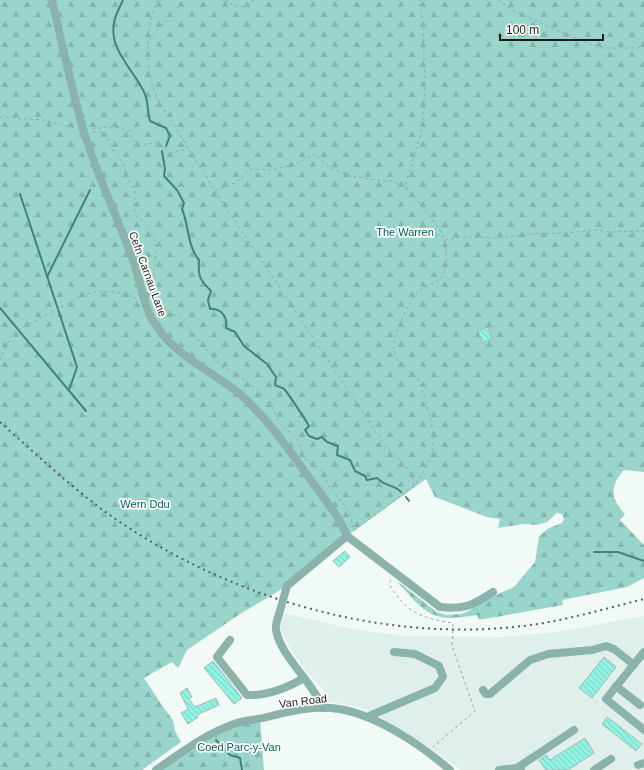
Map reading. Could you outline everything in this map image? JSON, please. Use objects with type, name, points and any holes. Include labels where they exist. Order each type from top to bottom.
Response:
[{"type":"street","name":"Cefn Carnau Lane","points":[[52,0],[85,129],[104,187],[132,257],[145,301],[152,318],[164,337],[255,408],[317,488],[341,522],[347,536]]},
{"type":"street","points":[[323,708],[315,690],[304,678],[281,643],[276,629],[287,586],[347,536],[440,607],[456,609],[472,605],[493,592]]},
{"type":"street","points":[[230,640],[217,657],[247,695],[269,693],[291,686],[304,678]]},
{"type":"street","points":[[483,690],[486,694],[490,694],[530,660],[539,656],[592,650],[606,646],[614,648],[634,665]]},
{"type":"street","points":[[367,717],[434,688],[443,677],[438,666],[433,663],[415,654],[394,652]]},
{"type":"street","points":[[644,652],[606,699],[644,730]]},
{"type":"street","points":[[616,686],[640,705]]},
{"type":"street","name":"Van Road","points":[[156,770],[202,738],[234,724],[292,711],[323,708],[339,709],[367,717],[384,724],[450,770]]},
{"type":"street","points":[[499,770],[520,769],[574,730]]},
{"type":"street","points":[[595,770],[611,759]]},
{"type":"path","points":[[158,0],[153,10],[148,41],[151,86],[158,100],[215,191],[386,447],[404,464],[412,476],[414,486]]},
{"type":"path","points":[[148,41],[184,0]]},
{"type":"path","points":[[225,0],[234,6],[245,7],[254,0]]},
{"type":"path","points":[[408,190],[406,183],[422,130],[425,88],[424,25],[420,0]]},
{"type":"path","points":[[498,0],[514,11],[567,35],[601,48],[637,48],[644,46]]},
{"type":"path","points":[[0,118],[43,120],[85,129],[87,131],[105,133],[112,148],[120,156],[125,168],[125,177],[133,187],[136,195],[133,206],[138,217],[147,225],[156,247],[153,268],[155,296],[163,306],[182,318],[189,325],[191,332],[221,366],[240,376],[270,401],[279,423],[298,440],[304,458],[323,472],[328,485],[348,512],[354,531]]},
{"type":"path","points":[[85,129],[113,126],[129,131],[133,139],[140,146],[157,142],[171,153],[189,148]]},
{"type":"path","points":[[215,191],[238,182],[243,178],[249,168],[273,170],[298,163],[316,154],[327,167],[336,171],[366,178],[393,181],[408,190],[438,228],[445,240],[446,252],[444,275],[416,294],[400,325],[394,345],[397,360],[402,366],[417,376],[420,382],[434,432],[434,444],[430,457],[422,476],[414,486],[347,536]]},
{"type":"path","points":[[445,240],[460,237],[499,238],[537,233],[569,233],[591,230],[615,232],[644,231]]},
{"type":"path","points":[[0,360],[11,336],[18,330],[93,291],[109,290],[145,301]]},
{"type":"path","points":[[396,573],[389,584],[399,600],[416,614],[453,623],[452,646],[475,711],[426,752]]},
{"type":"shaded area","points":[[284,613],[352,629],[406,636],[501,637],[556,632],[644,616],[644,770],[461,770],[423,743],[378,716],[359,707],[329,702],[322,688],[306,671],[284,637],[280,626]]},
{"type":"green space","points":[[0,0],[644,0],[644,472],[624,470],[616,482],[614,492],[617,503],[625,514],[620,520],[644,545],[644,578],[627,587],[562,600],[563,605],[479,620],[477,615],[449,618],[441,617],[426,611],[397,581],[437,612],[446,615],[461,614],[469,611],[478,603],[514,587],[535,562],[539,536],[549,528],[562,523],[564,519],[562,514],[557,513],[547,522],[537,525],[523,524],[498,528],[500,519],[487,517],[435,497],[426,479],[347,536],[287,586],[240,614],[187,650],[178,668],[172,662],[144,678],[173,720],[175,731],[181,742],[142,770],[0,770]]},
{"type":"green space","name":"Coed Parc-y-Van","points":[[260,719],[264,770],[156,770],[202,739]]},
{"type":"building","points":[[488,327],[492,339],[482,343],[478,330]]},
{"type":"building","points":[[345,551],[350,557],[339,567],[333,561]]},
{"type":"building","points":[[604,657],[616,667],[592,698],[579,688]]},
{"type":"building","points":[[213,661],[242,698],[234,704],[204,668]]},
{"type":"building","points":[[187,688],[192,697],[189,699],[195,707],[216,698],[219,705],[197,715],[198,717],[188,724],[181,713],[188,709],[180,693]]},
{"type":"building","points":[[607,717],[642,744],[636,751],[602,724]]},
{"type":"building","points":[[585,738],[594,753],[568,770],[546,770],[539,760],[546,755],[550,760]]},
{"type":"waterway","points":[[123,0],[116,14],[113,33],[115,42],[118,51],[146,95],[150,121],[166,128],[170,136],[166,146]]},
{"type":"waterway","points":[[162,151],[165,169],[164,176],[177,190],[184,203],[182,209],[190,242],[199,260],[200,277],[211,291],[208,300],[210,309],[221,312],[225,317],[226,328],[235,332],[244,346],[267,364],[276,377],[275,385],[286,391],[309,426],[305,430],[309,436],[317,439],[322,437],[327,442],[338,446],[337,455],[350,460],[355,471],[365,476],[367,480],[377,478],[401,492]]},
{"type":"waterway","points":[[47,277],[90,190]]},
{"type":"waterway","points":[[20,194],[77,367],[69,390]]},
{"type":"waterway","points":[[0,308],[86,411]]},
{"type":"waterway","points":[[406,497],[409,501]]},
{"type":"waterway","points":[[594,552],[618,552],[644,561]]},
{"type":"waterway","points":[[216,740],[230,755],[240,758],[242,770]]},
{"type":"railway","points":[[0,422],[85,496],[114,518],[159,546],[207,571],[257,592],[309,608],[362,620],[416,628],[470,630],[538,624],[644,599]]},
{"type":"park label","name":"The Warren","points":[[405,232]]},
{"type":"park label","name":"Wern Ddu","points":[[145,504]]}]
